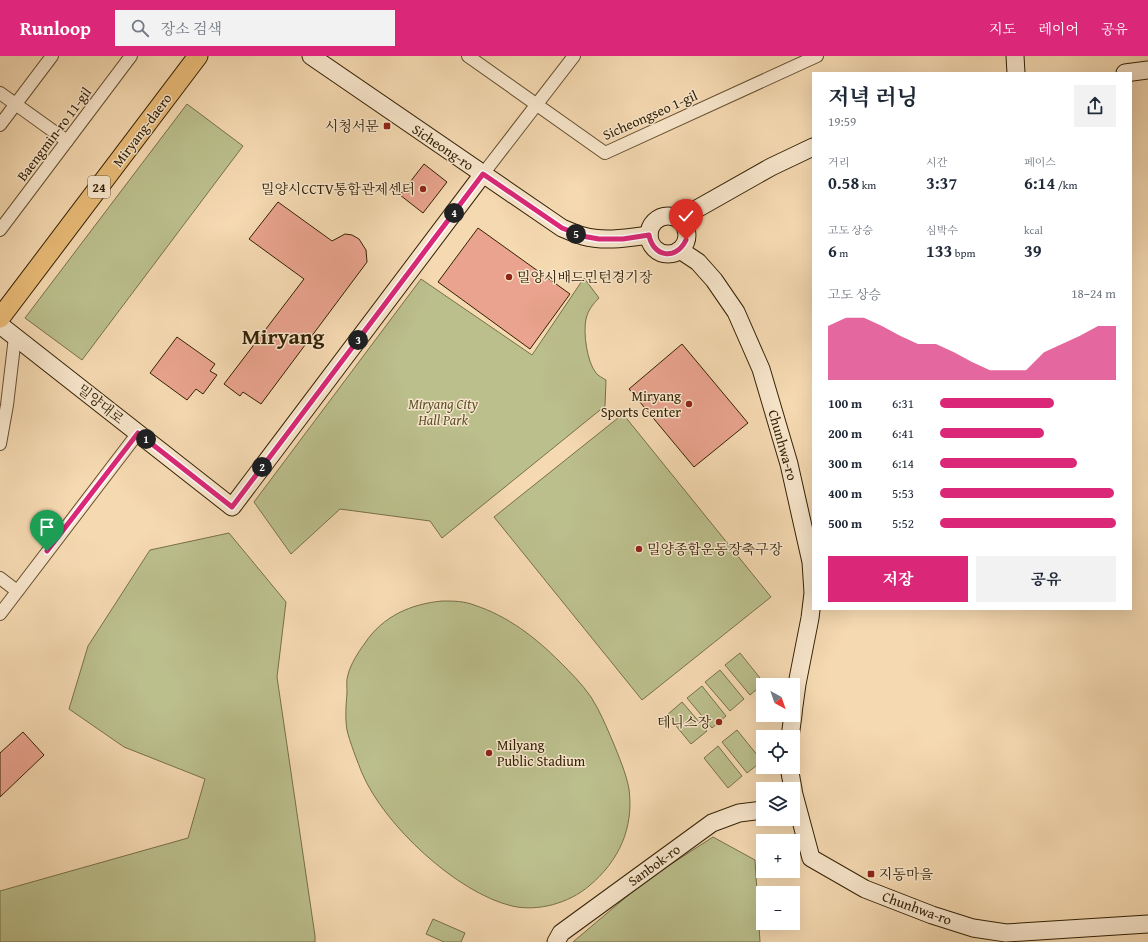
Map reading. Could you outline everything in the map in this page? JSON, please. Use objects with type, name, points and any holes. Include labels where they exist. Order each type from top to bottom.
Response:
[{"type":"main road","name":"Miryang-daero","points":[[0,318],[198,56]]},
{"type":"street","points":[[0,125],[52,56]]},
{"type":"street","name":"Baengmin-ro 11-gil","points":[[0,230],[131,56]]},
{"type":"street","name":"Sicheong-ro","points":[[311,56],[562,228],[582,236],[599,239],[623,239],[649,235]]},
{"type":"street","name":"Sicheongseo 1-gil","points":[[468,56],[605,153],[817,56]]},
{"type":"street","points":[[483,174],[574,56]]},
{"type":"street","points":[[1015,56],[1016,72]]},
{"type":"street","points":[[1132,72],[1148,70]]},
{"type":"street","points":[[0,93],[67,141]]},
{"type":"street","points":[[679,219],[812,147]]},
{"type":"street","name":"밀양대로","points":[[0,325],[232,507],[483,174]]},
{"type":"street","points":[[668,216],[679,219],[683,223],[687,234],[686,240],[680,250],[668,254],[657,250],[653,246],[649,235],[652,224],[656,220],[668,216]]},
{"type":"street","name":"Chunhwa-ro","points":[[680,250],[698,262],[714,280],[736,312],[761,369],[789,464],[811,562],[812,578]]},
{"type":"street","points":[[0,444],[7,405],[15,337]]},
{"type":"street","points":[[0,614],[138,433]]},
{"type":"street","points":[[0,578],[17,591]]},
{"type":"street","name":"Chunhwa-ro","points":[[798,678],[812,601]]},
{"type":"street","name":"Sanbok-ro","points":[[556,942],[561,933],[712,823],[739,813],[756,811]]},
{"type":"street","name":"Chunhwa-ro","points":[[800,819],[811,858],[865,889],[932,915],[973,928],[1006,932],[1148,924]]},
{"type":"green space","points":[[187,104],[243,146],[82,360],[25,318]]},
{"type":"green space","name":"Miryang City Hall Park","points":[[584,278],[599,298],[588,313],[585,332],[586,347],[590,362],[597,374],[606,380],[605,406],[442,538],[430,521],[340,509],[291,554],[254,502],[421,279],[532,355]]},
{"type":"green space","points":[[623,414],[771,597],[642,700],[494,517]]},
{"type":"green space","points":[[229,533],[286,602],[277,677],[315,942],[0,942],[0,891],[188,838],[205,779],[124,747],[69,709],[88,646],[150,550]]},
{"type":"green space","points":[[442,601],[454,601],[470,604],[498,615],[531,636],[551,653],[572,674],[591,697],[603,719],[618,753],[628,783],[630,803],[629,817],[622,843],[609,866],[589,886],[572,897],[553,905],[532,908],[512,906],[491,899],[468,887],[446,872],[405,835],[387,814],[362,773],[346,725],[347,677],[355,658],[372,634],[380,625],[389,619],[409,608]]},
{"type":"green space","points":[[740,653],[760,678],[756,678],[756,690],[750,695],[725,665]]},
{"type":"green space","points":[[720,670],[744,699],[730,711],[705,682]]},
{"type":"green space","points":[[702,686],[726,716],[712,728],[687,698]]},
{"type":"green space","points":[[682,702],[707,731],[691,744],[667,715]]},
{"type":"green space","points":[[737,730],[756,754],[756,766],[747,773],[722,742]]},
{"type":"green space","points":[[718,746],[742,776],[728,788],[704,758]]},
{"type":"green space","points":[[713,837],[755,860],[757,886],[756,930],[759,930],[760,942],[573,942],[645,881]]},
{"type":"green space","points":[[433,919],[465,933],[461,942],[444,942],[426,934]]},
{"type":"building","points":[[424,164],[447,182],[423,213],[400,195]]},
{"type":"building","points":[[278,202],[332,241],[345,234],[352,235],[359,239],[366,250],[367,262],[261,404],[243,392],[240,396],[224,384],[304,279],[249,239]]},
{"type":"building","points":[[478,228],[570,294],[530,349],[438,282]]},
{"type":"building","points":[[177,337],[215,364],[210,371],[217,375],[203,394],[196,389],[187,400],[150,373]]},
{"type":"building","points":[[682,344],[748,423],[694,467],[629,389]]},
{"type":"building","points":[[23,732],[44,755],[0,797],[0,753]]},
{"type":"place","name":"시청서문","points":[[387,126]]},
{"type":"place","name":"밀양시CCTV통합관제센터","points":[[423,189]]},
{"type":"place","name":"밀양시배드민턴경기장","points":[[509,277]]},
{"type":"place","name":"Miryang Sports Center","points":[[689,404]]},
{"type":"place","name":"밀양종합운동장축구장","points":[[639,549]]},
{"type":"place","name":"테니스장","points":[[719,722]]},
{"type":"place","name":"Milyang Public Stadium","points":[[489,753]]},
{"type":"place","name":"지동마을","points":[[871,874]]},
{"type":"district","name":"Miryang","points":[[283,336]]},
{"type":"route","points":[[47,551],[138,433],[232,507],[483,174],[562,228],[582,236],[599,239],[623,239],[649,235],[653,246],[662,253],[668,254],[680,250],[684,246],[686,240]]}]
